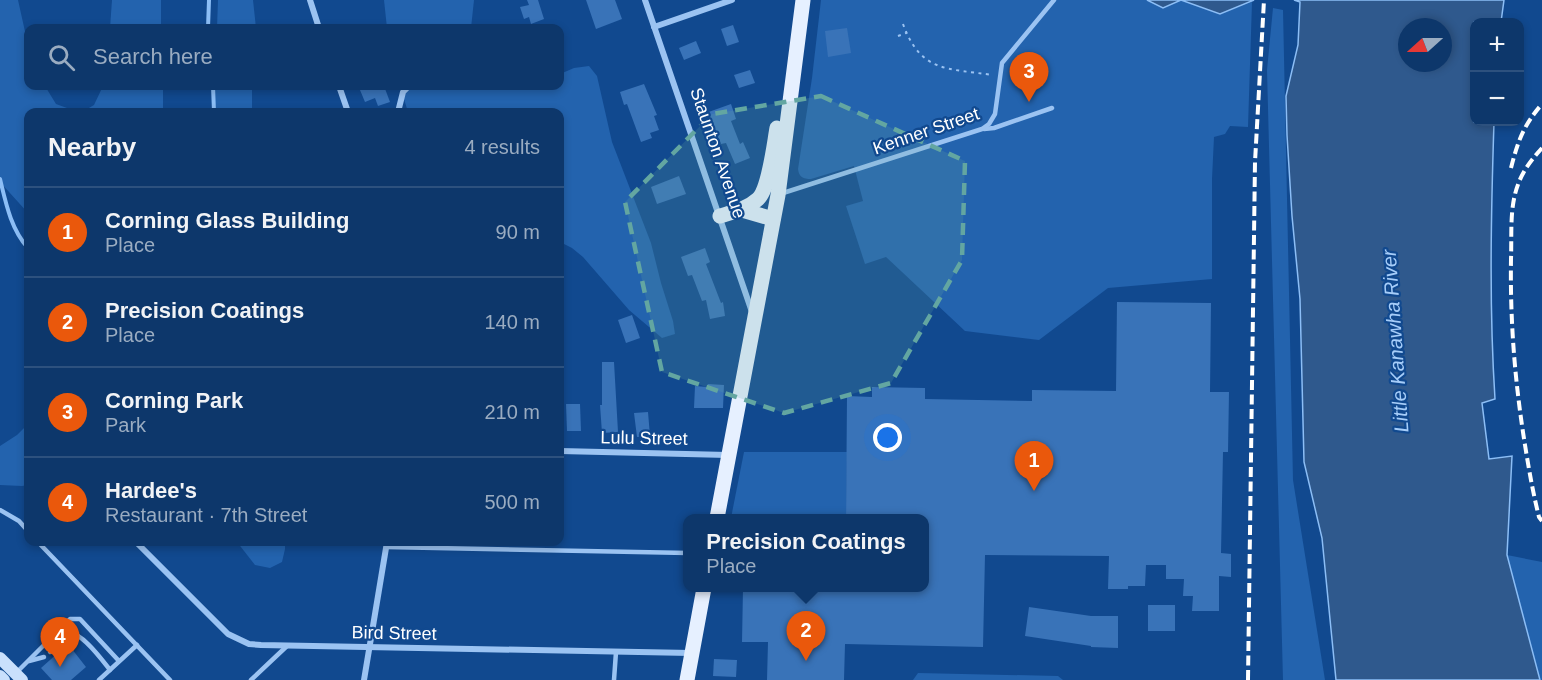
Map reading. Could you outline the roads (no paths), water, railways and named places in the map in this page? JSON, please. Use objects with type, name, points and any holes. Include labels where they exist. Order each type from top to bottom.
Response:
[{"type":"main road","name":"Staunton Avenue","points":[[718,514],[778,195],[803,0]]},
{"type":"main road","points":[[720,216],[742,210],[759,199],[765,189],[781,101],[794,71]]},
{"type":"main road","points":[[742,210],[773,219]]},
{"type":"main road","points":[[687,680],[703,592]]},
{"type":"main road","points":[[0,658],[14,678]]},
{"type":"main road","points":[[0,676],[14,678]]},
{"type":"street","points":[[310,0],[319,24]]},
{"type":"street","name":"Staunton Avenue","points":[[645,0],[754,318]]},
{"type":"street","points":[[654,27],[732,0]]},
{"type":"street","points":[[340,90],[347,108]]},
{"type":"street","points":[[399,108],[405,90]]},
{"type":"street","name":"Lulu Street","points":[[564,451],[729,454]]},
{"type":"street","name":"Bird Street","points":[[140,546],[228,634],[249,644],[692,653]]},
{"type":"street","points":[[363,680],[386,546]]},
{"type":"lane","name":"Kenner Street","points":[[778,195],[982,129],[993,120],[1002,63],[1054,0]]},
{"type":"lane","points":[[982,129],[994,128],[1052,108]]},
{"type":"lane","points":[[0,510],[24,527]]},
{"type":"lane","points":[[42,546],[170,680]]},
{"type":"lane","points":[[453,546],[683,553]]},
{"type":"lane","points":[[14,678],[70,619],[80,619],[119,661]]},
{"type":"lane","points":[[50,652],[67,634],[73,633],[82,638],[110,669]]},
{"type":"lane","points":[[99,680],[137,645]]},
{"type":"lane","points":[[251,680],[287,646]]},
{"type":"lane","points":[[614,680],[616,652]]},
{"type":"lane","points":[[27,662],[44,657]]},
{"type":"water","points":[[1147,0],[1181,0],[1163,8]]},
{"type":"water","points":[[1181,0],[1254,0],[1220,14]]},
{"type":"water","name":"Little Kanawha River","points":[[1294,0],[1504,0],[1502,18],[1470,18],[1470,126],[1494,126],[1491,260],[1495,399],[1482,403],[1489,459],[1512,456],[1507,555],[1540,680],[1336,680],[1322,538],[1304,462],[1300,299],[1292,216],[1286,96],[1298,45],[1300,2]]},
{"type":"waterway","points":[[208,24],[209,0]]},
{"type":"waterway","points":[[213,90],[214,108]]},
{"type":"waterway","points":[[0,179],[13,224],[24,243]]},
{"type":"railway","points":[[1248,680],[1255,162],[1264,0]]},
{"type":"railway","points":[[1511,168],[1522,134],[1542,104]]},
{"type":"railway","points":[[1542,148],[1526,168],[1516,191],[1512,220],[1511,283],[1518,399],[1531,481],[1539,517],[1542,521]]},
{"type":"place","name":"Corning Park","points":[[1029,102]]},
{"type":"place","name":"Corning Glass Building","points":[[1034,491]]},
{"type":"place","name":"Precision Coatings","points":[[806,661]]},
{"type":"place","name":"Hardee's","points":[[60,667]]}]
